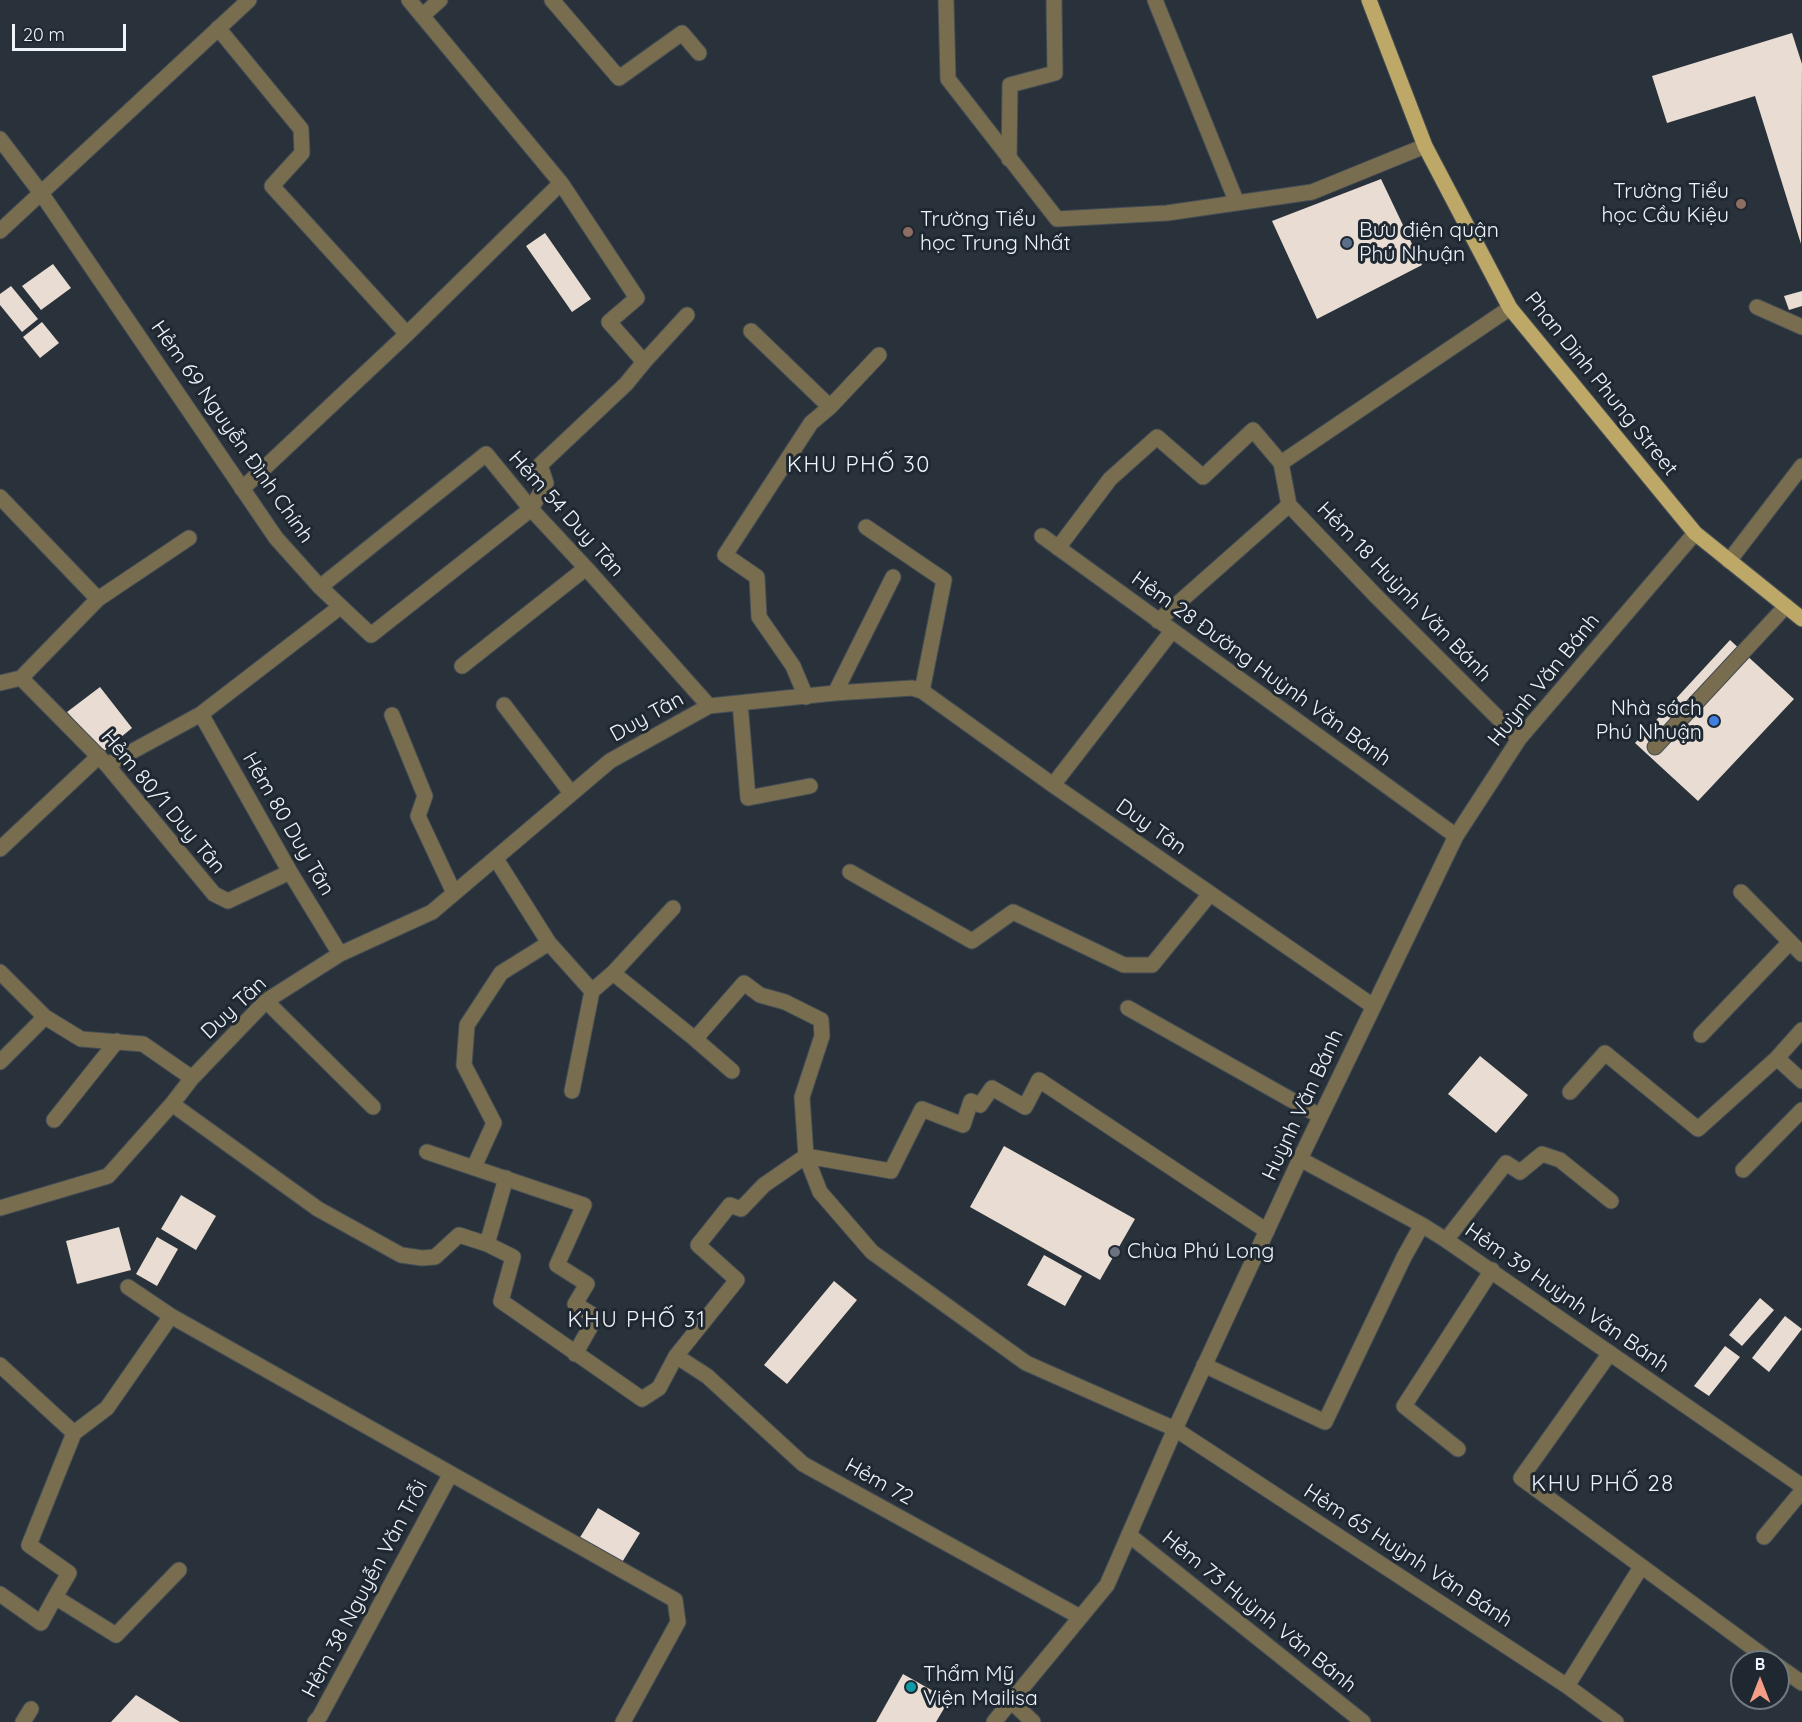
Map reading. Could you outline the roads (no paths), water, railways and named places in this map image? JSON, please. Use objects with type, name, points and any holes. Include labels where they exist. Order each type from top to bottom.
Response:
[{"type":"main road","name":"Phan Dinh Phung Street","points":[[1369,0],[1425,146],[1510,308],[1695,533],[1802,619]]},
{"type":"street","points":[[0,231],[249,0]]},
{"type":"street","points":[[409,0],[561,183],[637,298],[609,322],[644,362]]},
{"type":"street","points":[[422,16],[440,0]]},
{"type":"street","points":[[552,0],[619,78],[682,33],[699,53]]},
{"type":"street","points":[[946,0],[948,79],[1057,219],[1167,213],[1312,192],[1425,146]]},
{"type":"street","points":[[1009,159],[1010,85],[1056,73],[1054,0]]},
{"type":"street","points":[[1155,0],[1237,203]]},
{"type":"street","points":[[218,28],[300,129],[302,153],[272,186],[407,334]]},
{"type":"street","name":"Hẻm 69 Nguyễn Đình Chính","points":[[0,139],[41,193],[276,538],[320,587],[371,635],[531,509]]},
{"type":"street","points":[[242,489],[407,334],[561,183]]},
{"type":"street","points":[[1757,307],[1802,327]]},
{"type":"street","points":[[1058,548],[1110,479],[1157,437],[1203,477],[1253,430],[1281,463],[1510,308]]},
{"type":"street","points":[[531,509],[546,483],[540,465],[626,384],[687,315]]},
{"type":"street","points":[[751,331],[831,407]]},
{"type":"street","points":[[806,697],[793,666],[759,617],[757,577],[726,555],[811,423],[831,407],[879,355]]},
{"type":"street","name":"Hẻm 54 Duy Tân","points":[[320,587],[486,454],[531,509],[709,706]]},
{"type":"street","name":"Hẻm 18 Huỳnh Văn Bánh","points":[[1281,463],[1289,505],[1519,739]]},
{"type":"street","points":[[1729,561],[1802,466]]},
{"type":"street","points":[[0,496],[98,599]]},
{"type":"street","points":[[1158,621],[1289,505]]},
{"type":"street","points":[[866,527],[944,580],[922,691]]},
{"type":"street","name":"Huỳnh Văn Bánh","points":[[994,1722],[1107,1585],[1204,1365],[1320,1116],[1456,836],[1519,739],[1695,533]]},
{"type":"street","name":"Hẻm 28 Đường Huỳnh Văn Bánh","points":[[1042,536],[1456,836]]},
{"type":"street","points":[[0,682],[21,678],[98,599],[189,538]]},
{"type":"street","points":[[462,666],[586,568]]},
{"type":"street","points":[[835,693],[893,577]]},
{"type":"street","points":[[1655,747],[1786,606]]},
{"type":"street","points":[[0,849],[103,760],[201,714],[340,607]]},
{"type":"street","points":[[1053,785],[1172,631]]},
{"type":"street","name":"Hẻm 80/1 Duy Tân","points":[[21,678],[103,760],[214,894],[228,901],[290,872]]},
{"type":"street","name":"Duy Tân","points":[[1,1204],[108,1176],[192,1078],[266,1001],[340,954],[432,912],[610,761],[709,706],[835,693],[912,688],[922,691],[1053,785],[1373,1006]]},
{"type":"street","points":[[741,703],[748,798],[810,786]]},
{"type":"street","points":[[504,705],[570,793]]},
{"type":"street","name":"Hẻm 80 Duy Tân","points":[[201,714],[290,872],[340,954]]},
{"type":"street","points":[[392,716],[425,796],[418,816],[454,893]]},
{"type":"street","points":[[495,859],[549,943],[592,991]]},
{"type":"street","points":[[850,872],[972,941],[1013,912],[1124,965],[1152,965],[1210,894]]},
{"type":"street","points":[[1741,892],[1802,954]]},
{"type":"street","points":[[572,1091],[592,991],[613,973],[673,908]]},
{"type":"street","points":[[1701,1035],[1790,942]]},
{"type":"street","points":[[474,1167],[494,1123],[464,1065],[467,1025],[501,973],[549,943]]},
{"type":"street","points":[[0,972],[45,1017],[81,1038],[143,1044],[192,1078]]},
{"type":"street","points":[[613,973],[696,1039],[732,1071]]},
{"type":"street","name":"Hẻm 65 Huỳnh Văn Bánh","points":[[696,1039],[744,983],[760,995],[786,1002],[821,1020],[822,1036],[802,1097],[806,1156],[820,1192],[872,1252],[1026,1363],[1176,1429],[1567,1686],[1616,1722]]},
{"type":"street","points":[[266,1001],[373,1107]]},
{"type":"street","points":[[1128,1008],[1320,1116]]},
{"type":"street","points":[[0,1062],[45,1017]]},
{"type":"street","points":[[1570,1092],[1605,1053],[1698,1129],[1777,1058],[1802,1030]]},
{"type":"street","points":[[54,1120],[117,1041]]},
{"type":"street","points":[[1777,1058],[1802,1082]]},
{"type":"street","points":[[172,1104],[318,1209],[401,1255],[435,1257],[459,1235],[487,1244],[513,1257],[501,1301],[642,1399],[659,1388],[676,1356],[737,1280],[698,1245],[730,1205],[741,1209],[764,1185],[806,1156],[891,1171],[922,1109],[963,1125],[971,1101],[981,1105],[992,1088],[1026,1107],[1039,1080],[1267,1231]]},
{"type":"street","points":[[1743,1170],[1802,1110]]},
{"type":"street","points":[[427,1152],[584,1205],[557,1265],[587,1284],[575,1304],[596,1317],[575,1354]]},
{"type":"street","points":[[1446,1240],[1506,1163],[1520,1172],[1542,1154],[1560,1160],[1611,1201]]},
{"type":"street","name":"Hẻm 39 Huỳnh Văn Bánh","points":[[1300,1159],[1422,1225],[1492,1270],[1802,1488]]},
{"type":"street","points":[[487,1244],[506,1178]]},
{"type":"street","points":[[1204,1365],[1325,1422],[1404,1257],[1422,1225]]},
{"type":"street","points":[[1458,1449],[1404,1406],[1492,1270]]},
{"type":"street","points":[[128,1287],[171,1316],[675,1600],[678,1622],[623,1722]]},
{"type":"street","points":[[0,1594],[41,1623],[69,1573],[29,1545],[74,1433],[107,1408],[171,1316]]},
{"type":"street","points":[[1610,1353],[1521,1478],[1755,1650]]},
{"type":"street","name":"Hẻm 72","points":[[676,1356],[707,1376],[803,1464],[1080,1617]]},
{"type":"street","points":[[0,1365],[74,1433]]},
{"type":"street","name":"Hẻm 38 Nguyễn Văn Trỗi","points":[[321,1720],[450,1475]]},
{"type":"street","points":[[1764,1537],[1802,1488]]},
{"type":"street","name":"Hẻm 73 Huỳnh Văn Bánh","points":[[1129,1535],[1363,1722]]},
{"type":"street","points":[[1567,1686],[1641,1567]]},
{"type":"street","points":[[55,1597],[116,1635],[179,1570]]},
{"type":"street","points":[[1011,1701],[1033,1722]]},
{"type":"street","points":[[23,1722],[31,1708]]},
{"type":"place","name":"Trường Tiểu học Cầu Kiệu","points":[[1741,204]]},
{"type":"place","name":"Trường Tiểu học Trung Nhất","points":[[908,232]]},
{"type":"place","name":"Bưu điện quận Phú Nhuận","points":[[1347,243]]},
{"type":"place","name":"Nhà sách Phú Nhuận","points":[[1714,721]]},
{"type":"place","name":"Chùa Phú Long","points":[[1115,1252]]},
{"type":"place","name":"Thẩm Mỹ Viện Mailisa","points":[[911,1687]]},
{"type":"district","name":"KHU PHỐ 30","points":[[859,465]]},
{"type":"district","name":"KHU PHỐ 31","points":[[637,1320]]},
{"type":"district","name":"KHU PHỐ 28","points":[[1603,1484]]}]
